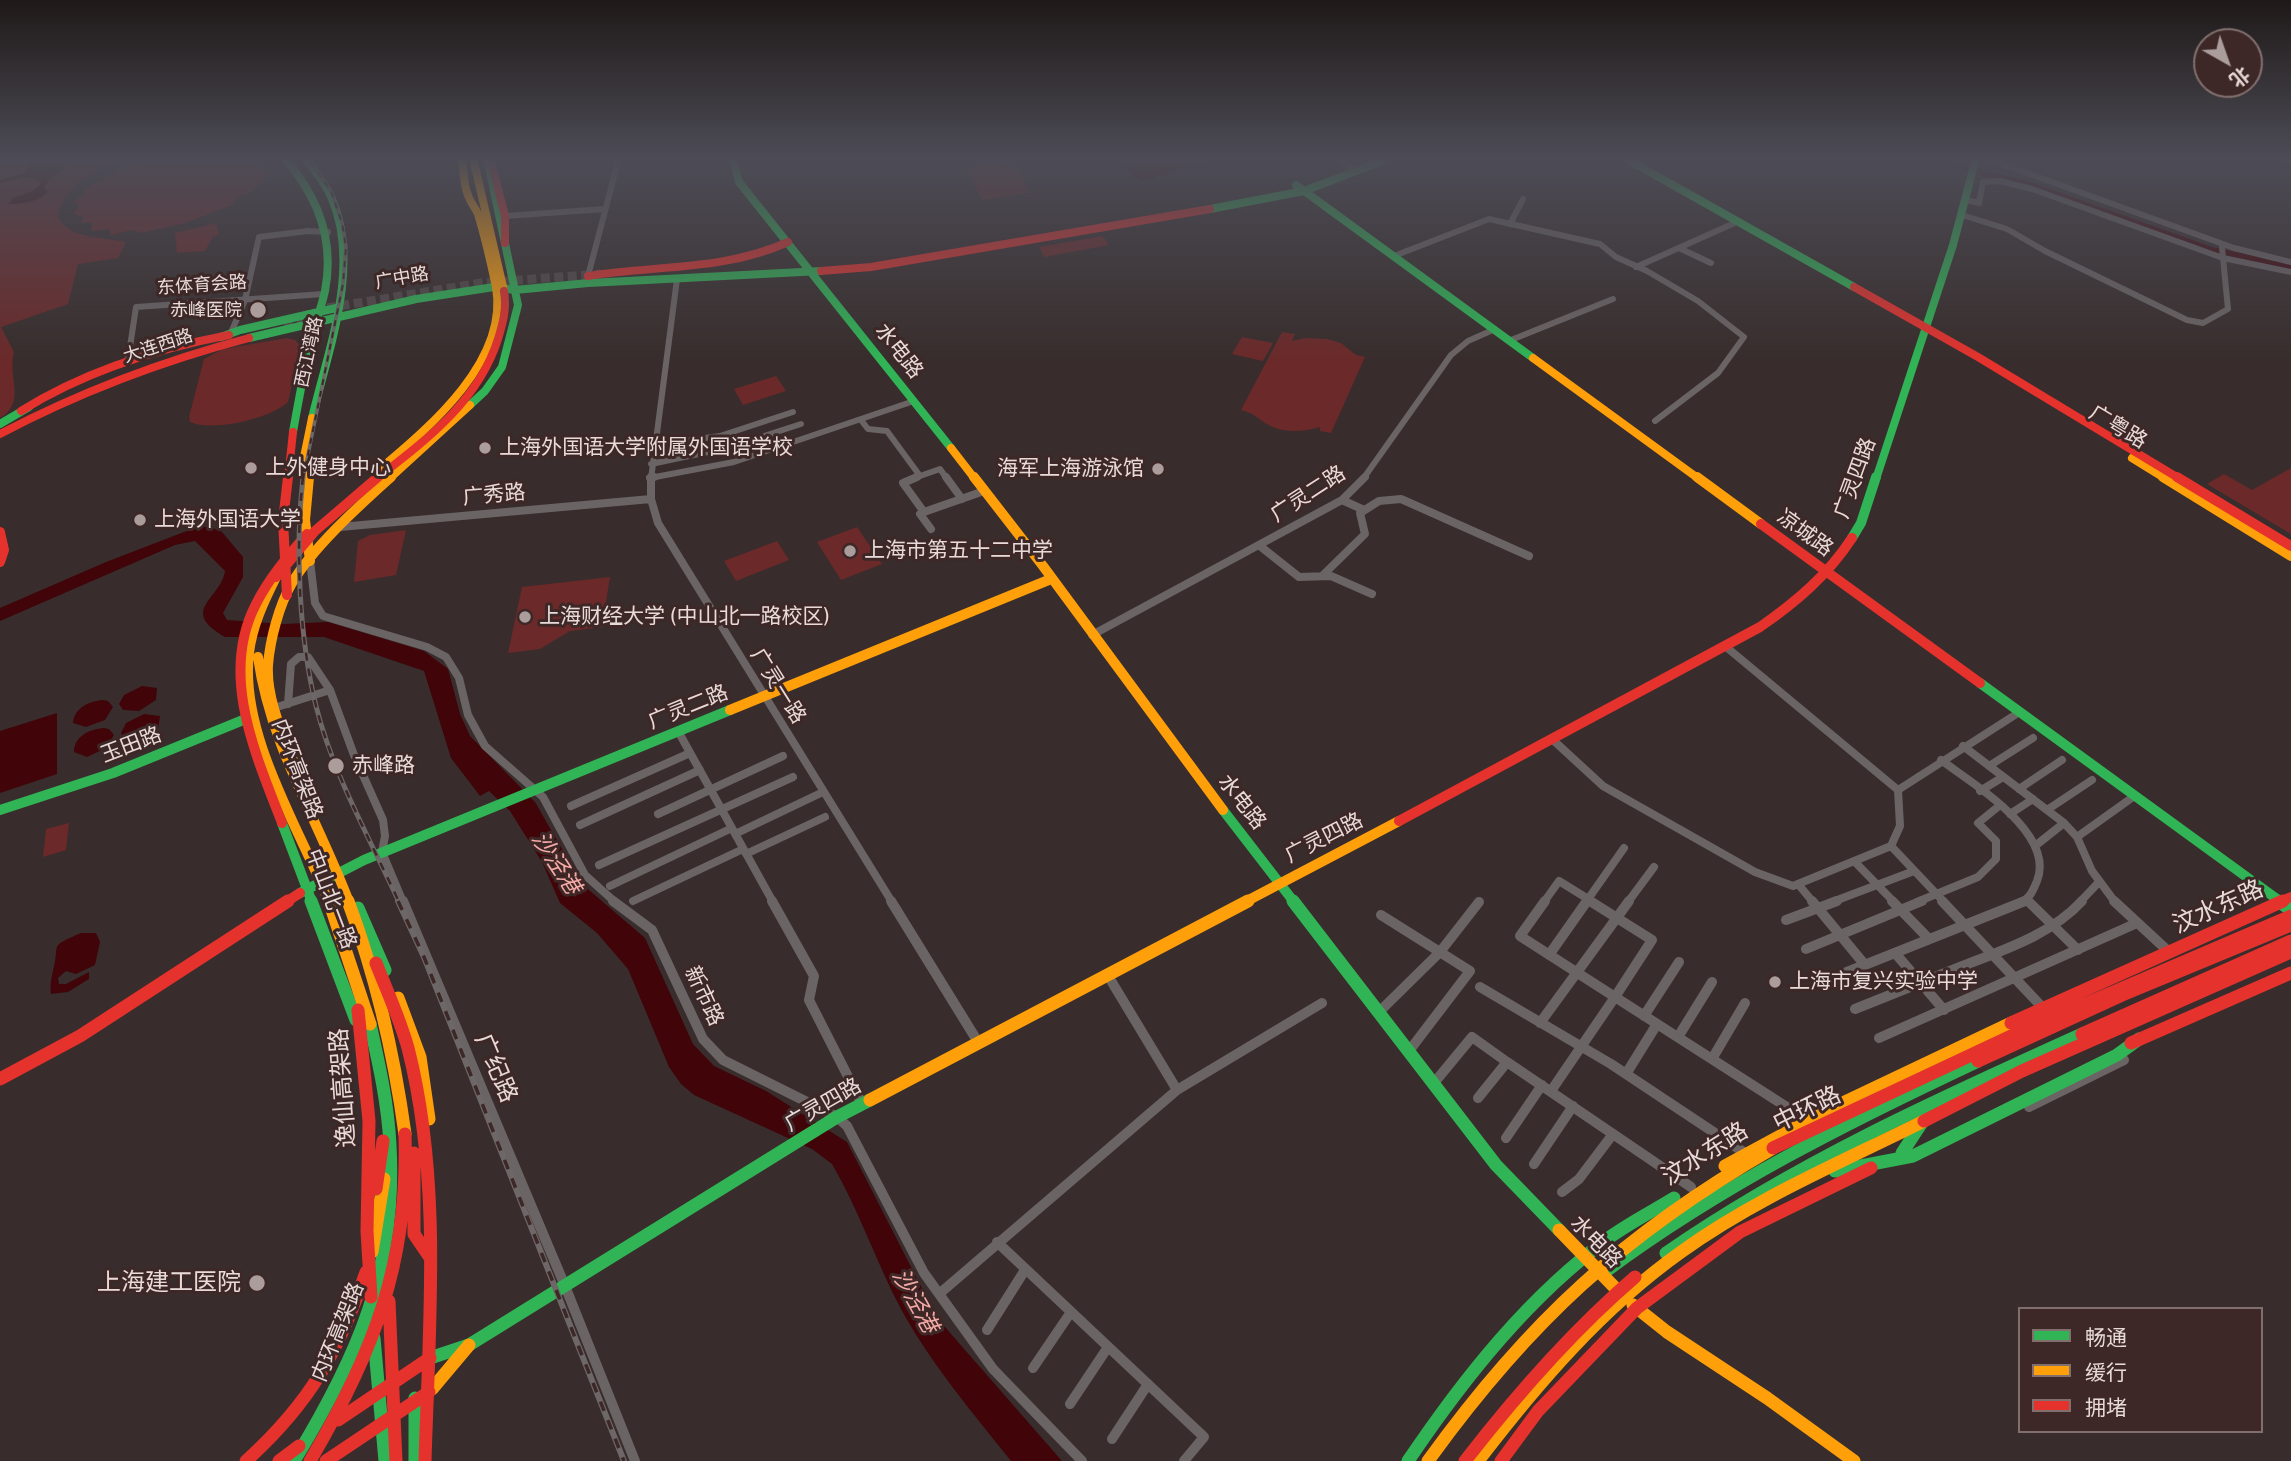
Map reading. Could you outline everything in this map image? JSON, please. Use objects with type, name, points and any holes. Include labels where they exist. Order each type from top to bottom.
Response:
[{"type":"main road","points":[[286,595],[287,459],[334,274],[333,226]]},
{"type":"main road","name":"西江湾路","points":[[310,561],[305,536],[309,480],[303,461],[326,314],[343,272],[341,226]]},
{"type":"main road","name":"中山北一路","points":[[375,1461],[394,1416],[386,1141],[361,1033],[245,719],[238,671],[240,646],[247,621],[263,586],[285,555],[426,431],[468,382],[492,336],[498,310],[482,226]]},
{"type":"main road","name":"内环高架路","points":[[291,1457],[308,1440],[340,1383],[379,1284],[390,1232],[393,1188],[377,1056],[344,939],[259,729],[248,685],[251,634],[275,577],[319,526],[446,418],[478,384],[490,362],[506,312],[506,300],[488,226]]},
{"type":"main road","name":"内环高架路","points":[[310,1461],[349,1392],[376,1330],[396,1269],[406,1200],[405,1144],[397,1081],[377,997],[347,898],[269,724],[258,682],[262,626],[283,580],[326,530],[451,420],[482,386],[498,362],[512,308],[498,226]]},
{"type":"main road","name":"中山北一路","points":[[433,1263],[414,1234],[412,1077],[393,1000],[285,741],[274,708],[268,666],[271,642],[292,583],[340,527],[447,427],[491,383],[502,367],[518,304],[501,226]]},
{"type":"main road","points":[[505,226],[505,243]]},
{"type":"main road","name":"水电路","points":[[776,226],[984,491],[1188,764],[1496,1165],[1601,1276],[1637,1308],[1667,1332],[1767,1398],[1854,1461]]},
{"type":"main road","points":[[679,274],[810,269],[1072,226]]},
{"type":"main road","name":"凉城路","points":[[1353,226],[2291,910]]},
{"type":"main road","name":"广粤路","points":[[1748,226],[1978,357],[2291,546]]},
{"type":"main road","name":"广灵四路","points":[[291,1457],[430,1358],[469,1345],[833,1120],[1553,740],[1783,612],[1827,573],[1861,523],[1958,226]]},
{"type":"main road","points":[[326,314],[324,294],[329,261],[327,227]]},
{"type":"main road","points":[[588,276],[612,269],[743,264],[772,253],[789,242]]},
{"type":"main road","points":[[514,287],[588,276],[788,267],[810,269]]},
{"type":"main road","points":[[494,284],[514,287],[637,280],[679,274],[788,267]]},
{"type":"main road","points":[[556,284],[608,279],[637,280]]},
{"type":"main road","name":"广中路","points":[[326,314],[494,284]]},
{"type":"main road","name":"大连西路","points":[[0,424],[127,367],[230,335],[326,314]]},
{"type":"main road","name":"大连西路","points":[[0,432],[125,375],[326,314]]},
{"type":"main road","points":[[0,432],[62,398],[136,367],[225,339],[284,325]]},
{"type":"main road","name":"广粤路","points":[[1926,328],[1965,357],[2291,556]]},
{"type":"main road","points":[[0,424],[55,392],[128,360],[174,345],[230,335]]},
{"type":"main road","points":[[21,411],[104,373],[148,357]]},
{"type":"main road","points":[[0,532],[4,544],[0,562]]},
{"type":"main road","points":[[285,555],[292,583]]},
{"type":"main road","name":"广灵二路","points":[[340,871],[1051,579]]},
{"type":"main road","name":"玉田路","points":[[0,810],[104,776],[274,708]]},
{"type":"main road","name":"逸仙高架路","points":[[259,729],[285,812],[358,1006],[369,1121],[367,1231],[377,1390],[385,1461]]},
{"type":"main road","points":[[330,855],[341,872],[400,1002],[427,1079],[433,1263],[430,1358],[434,1461]]},
{"type":"main road","points":[[0,1079],[80,1037],[306,889],[340,871]]},
{"type":"main road","name":"汶水东路","points":[[1408,1461],[1440,1411],[1520,1319],[1602,1243],[1745,1153],[1807,1120],[2043,1008],[2291,897]]},
{"type":"main road","points":[[347,898],[362,924],[410,1056],[421,1119],[428,1215],[425,1461]]},
{"type":"main road","name":"中环路","points":[[1425,1461],[1474,1392],[1536,1321],[1617,1248],[1724,1176],[1786,1143],[2000,1041],[2291,916]]},
{"type":"main road","name":"汶水东路","points":[[1439,1461],[1466,1420],[1550,1321],[1651,1236],[1739,1181],[1925,1086],[2080,1015],[2291,925]]},
{"type":"main road","points":[[1465,1461],[1521,1387],[1618,1291],[1684,1238],[1730,1209],[1787,1175],[2039,1053],[2291,941]]},
{"type":"main road","points":[[1478,1461],[1512,1415],[1555,1365],[1643,1281],[1683,1251],[1746,1212],[2022,1070],[2291,952]]},
{"type":"main road","points":[[1501,1461],[1538,1411],[1637,1308],[1741,1232],[2139,1040],[2291,973]]},
{"type":"main road","points":[[2080,1015],[2093,985]]},
{"type":"main road","points":[[1818,1174],[1913,1156],[2075,1077],[2139,1040]]},
{"type":"main road","points":[[1853,1097],[1925,1086]]},
{"type":"main road","points":[[1902,1153],[1937,1102]]},
{"type":"main road","points":[[279,1461],[291,1457],[341,1367],[368,1299],[375,1269],[376,1179],[386,1141]]},
{"type":"main road","points":[[246,1461],[276,1438],[301,1411],[336,1354],[356,1306],[374,1245],[382,1200],[386,1141]]},
{"type":"main road","points":[[1730,1209],[1785,1212]]},
{"type":"main road","name":"广灵四路","points":[[433,1394],[469,1345]]},
{"type":"main road","points":[[415,1456],[413,1402],[430,1358]]},
{"type":"main road","points":[[326,1461],[413,1402],[433,1394]]},
{"type":"main road","points":[[415,1456],[433,1394]]},
{"type":"main road","points":[[394,1416],[397,1461]]},
{"type":"main road","points":[[1423,1437],[1425,1461]]},
{"type":"street","points":[[588,276],[601,226]]},
{"type":"street","points":[[1394,256],[1471,226]]},
{"type":"street","points":[[1520,226],[1600,244],[1605,251],[1635,267],[1644,268],[1726,320],[1744,337],[1717,373],[1655,421]]},
{"type":"street","points":[[1635,267],[1727,226]]},
{"type":"street","points":[[1998,226],[2164,310],[2196,323],[2203,323],[2228,309],[2222,247]]},
{"type":"street","points":[[2136,226],[2223,257],[2291,272]]},
{"type":"street","points":[[2171,226],[2234,248],[2291,262]]},
{"type":"street","points":[[308,231],[327,227]]},
{"type":"street","points":[[230,335],[245,300],[259,237],[327,227]]},
{"type":"street","points":[[1679,248],[1711,263]]},
{"type":"street","points":[[2253,252],[2255,264]]},
{"type":"street","name":"广灵一路","points":[[679,274],[650,464],[651,499],[663,534],[978,1042]]},
{"type":"street","name":"东体育会路","points":[[128,360],[136,307],[324,294]]},
{"type":"street","points":[[1511,340],[1613,299]]},
{"type":"street","name":"广灵二路","points":[[1092,635],[1342,500],[1368,474],[1451,355],[1468,341],[1495,329]]},
{"type":"street","points":[[650,478],[734,462],[914,401]]},
{"type":"street","points":[[653,445],[720,436],[793,412]]},
{"type":"street","points":[[861,420],[868,429],[887,431],[920,476]]},
{"type":"street","points":[[650,464],[727,447],[801,424]]},
{"type":"street","points":[[924,512],[903,483],[940,469],[962,499]]},
{"type":"street","points":[[931,529],[920,514],[984,491]]},
{"type":"street","name":"广秀路","points":[[340,527],[651,499]]},
{"type":"street","points":[[1322,576],[1365,534],[1360,513],[1379,501],[1401,499],[1529,556]]},
{"type":"street","points":[[1342,500],[1364,510]]},
{"type":"street","points":[[1260,546],[1299,577],[1331,576],[1372,594]]},
{"type":"street","name":"新市路","points":[[310,561],[315,603],[320,612],[334,621],[427,647],[446,657],[455,670],[468,715],[481,741],[531,791],[546,801],[585,875],[600,891],[652,930],[710,1050],[723,1060],[833,1120],[856,1138],[924,1273],[993,1369],[1082,1461]]},
{"type":"street","points":[[1553,740],[1603,786],[1755,872],[1782,884],[1798,884],[1891,846],[1896,841],[1900,822],[1898,790],[1725,646]]},
{"type":"street","name":"广纪路","points":[[288,704],[290,666],[299,657],[310,659],[330,690],[354,755],[383,820],[385,836],[382,852],[565,1286],[635,1461]]},
{"type":"street","points":[[274,708],[330,690]]},
{"type":"street","points":[[1898,790],[2018,713]]},
{"type":"street","points":[[678,732],[814,976],[810,1000],[862,1104]]},
{"type":"street","points":[[1989,766],[2033,738]]},
{"type":"street","points":[[1963,746],[2064,823],[2077,837],[2086,866],[2098,883],[2168,951]]},
{"type":"street","points":[[570,806],[690,753]]},
{"type":"street","points":[[658,814],[783,756]]},
{"type":"street","points":[[1832,978],[2027,900],[2036,884],[2041,865],[2035,846],[2018,820],[1941,760]]},
{"type":"street","points":[[2019,789],[2062,760]]},
{"type":"street","points":[[580,825],[700,770]]},
{"type":"street","points":[[599,865],[793,776]]},
{"type":"street","points":[[1980,791],[2003,777]]},
{"type":"street","points":[[2047,810],[2092,780]]},
{"type":"street","points":[[610,886],[823,792]]},
{"type":"street","points":[[2077,837],[2133,797]]},
{"type":"street","points":[[2010,814],[2032,799]]},
{"type":"street","points":[[1806,949],[1978,877],[1996,859],[1996,841],[1978,824],[1999,806]]},
{"type":"street","points":[[633,901],[825,817]]},
{"type":"street","points":[[2035,846],[2064,823]]},
{"type":"street","points":[[1891,846],[2043,1008]]},
{"type":"street","points":[[1549,955],[1624,848]]},
{"type":"street","points":[[1854,861],[1929,939]]},
{"type":"street","points":[[1540,1023],[1654,867]]},
{"type":"street","points":[[1786,920],[1914,870]]},
{"type":"street","points":[[1506,1138],[1581,1047],[1615,997],[1652,940],[1559,881],[1520,936],[1577,972],[1615,997],[1644,1016],[1807,1120]]},
{"type":"street","points":[[1855,1009],[1993,954],[2053,926],[2070,914],[2098,883]]},
{"type":"street","points":[[1798,884],[1838,936],[1865,965]]},
{"type":"street","points":[[2027,900],[2078,950]]},
{"type":"street","points":[[1379,1012],[1440,952],[1479,902]]},
{"type":"street","points":[[1381,915],[1470,971],[1409,1051]]},
{"type":"street","points":[[1879,1038],[2137,923]]},
{"type":"street","points":[[1895,953],[1944,1010]]},
{"type":"street","points":[[1644,1016],[1679,962]]},
{"type":"street","points":[[1107,974],[1177,1090]]},
{"type":"street","points":[[1678,1037],[1712,982]]},
{"type":"street","points":[[1480,987],[1626,1074],[1745,1153]]},
{"type":"street","points":[[939,1294],[1177,1090],[1322,1003]]},
{"type":"street","points":[[1712,1059],[1745,1003]]},
{"type":"street","points":[[1626,1074],[1657,1024]]},
{"type":"street","points":[[1434,1083],[1472,1037],[1691,1187]]},
{"type":"street","points":[[1854,1176],[1915,1161],[2084,1081],[2124,1060],[2139,1040]]},
{"type":"street","points":[[1478,1098],[1507,1062]]},
{"type":"street","points":[[1534,1164],[1573,1106]]},
{"type":"street","points":[[1562,1192],[1578,1179],[1614,1134]]},
{"type":"street","points":[[997,1242],[1204,1437],[1184,1461]]},
{"type":"street","points":[[987,1330],[1025,1270]]},
{"type":"street","points":[[1033,1368],[1071,1312]]},
{"type":"street","points":[[1070,1404],[1108,1347]]},
{"type":"street","points":[[1112,1439],[1148,1384]]},
{"type":"shaded area","points":[[0,226],[66,226],[87,236],[126,242],[118,258],[78,264],[68,304],[1,327],[14,352],[14,397],[13,405],[0,418]]},
{"type":"shaded area","points":[[92,226],[171,226],[141,233],[132,230],[111,235],[109,229],[91,231]]},
{"type":"shaded area","points":[[203,226],[217,226],[219,235],[213,236],[205,251],[177,253],[175,233]]},
{"type":"shaded area","points":[[1103,236],[1109,245],[1044,257],[1039,247]]},
{"type":"shaded area","points":[[1282,332],[1295,334],[1292,341],[1305,338],[1341,343],[1356,355],[1365,357],[1331,433],[1320,431],[1320,427],[1300,431],[1278,429],[1241,410]]},
{"type":"shaded area","points":[[1242,337],[1273,343],[1263,361],[1232,354]]},
{"type":"shaded area","points":[[287,338],[295,340],[301,347],[288,402],[268,414],[241,422],[200,425],[190,422],[204,359],[223,349]]},
{"type":"shaded area","points":[[776,376],[786,391],[743,405],[734,389]]},
{"type":"shaded area","points":[[2291,468],[2291,534],[2207,484],[2224,474],[2252,490]]},
{"type":"shaded area","points":[[857,527],[882,564],[841,580],[817,542]]},
{"type":"shaded area","points":[[406,530],[396,575],[354,582],[358,541],[370,535]]},
{"type":"shaded area","points":[[777,541],[789,560],[736,581],[724,561]]},
{"type":"shaded area","points":[[610,577],[602,627],[570,631],[540,649],[508,653],[522,587]]},
{"type":"shaded area","points":[[69,823],[66,850],[43,857],[46,829]]},
{"type":"water","points":[[2135,226],[2154,226],[2212,247],[2291,263],[2291,271],[2210,253]]},
{"type":"water","name":"沙泾港","points":[[197,527],[210,527],[222,532],[243,557],[243,577],[223,613],[227,620],[284,624],[328,622],[424,651],[448,669],[460,714],[470,736],[535,802],[582,884],[645,938],[693,1044],[714,1066],[766,1091],[847,1142],[930,1304],[945,1327],[1062,1461],[1011,1461],[967,1406],[925,1349],[901,1309],[851,1199],[832,1164],[812,1149],[694,1095],[681,1084],[669,1067],[628,969],[597,933],[560,903],[542,862],[510,811],[489,791],[480,796],[451,758],[424,671],[324,637],[225,637],[211,628],[203,612],[225,571],[195,541],[175,545],[0,621],[0,608],[106,562]]},
{"type":"water","points":[[142,686],[157,688],[156,700],[139,711],[123,710],[119,704],[124,695]]},
{"type":"water","points":[[103,700],[113,707],[105,720],[86,727],[73,723],[76,713],[83,706]]},
{"type":"water","points":[[57,713],[57,774],[0,793],[0,731]]},
{"type":"water","points":[[144,714],[160,716],[158,729],[141,740],[124,739],[121,733],[126,723]]},
{"type":"water","points":[[104,728],[114,735],[106,748],[87,757],[74,752],[77,742],[84,734]]},
{"type":"water","points":[[81,933],[96,933],[100,942],[95,965],[76,974],[66,971],[58,978],[59,984],[66,984],[89,972],[89,979],[68,992],[51,994],[57,947],[63,941]]},
{"type":"tunnel","points":[[327,308],[481,283],[601,274]]},
{"type":"tunnel","points":[[284,325],[311,319]]},
{"type":"railway","points":[[303,479],[343,284],[346,247],[343,226]]},
{"type":"railway","points":[[303,477],[299,533],[300,592],[306,651],[316,706],[342,781],[399,902]]},
{"type":"railway","points":[[398,901],[424,957],[624,1461]]},
{"type":"traffic: fast","points":[[293,432],[328,271],[324,226]]},
{"type":"traffic: fast","points":[[312,418],[337,311],[343,255],[340,226]]},
{"type":"traffic: fast","points":[[470,405],[485,391],[502,367],[518,305],[501,226]]},
{"type":"traffic: fast","points":[[774,226],[951,448]]},
{"type":"traffic: fast","points":[[1352,226],[1533,358]]},
{"type":"traffic: fast","points":[[1746,226],[1854,287]]},
{"type":"traffic: fast","points":[[1852,538],[1861,523],[1958,226]]},
{"type":"traffic: fast","points":[[249,338],[416,299],[494,287],[515,290],[588,283],[821,271]]},
{"type":"traffic: fast","points":[[221,337],[240,330],[336,308]]},
{"type":"traffic: fast","points":[[0,424],[29,407]]},
{"type":"traffic: fast","points":[[1980,683],[2291,910]]},
{"type":"traffic: fast","points":[[300,893],[364,860],[730,710]]},
{"type":"traffic: fast","points":[[0,810],[113,773],[253,716]]},
{"type":"traffic: fast","points":[[1223,810],[1496,1165],[1559,1230]]},
{"type":"traffic: fast","points":[[282,823],[356,1020]]},
{"type":"traffic: fast","points":[[358,908],[385,970]]},
{"type":"traffic: fast","points":[[294,1461],[327,1407],[353,1355],[372,1303],[385,1252],[391,1199],[390,1144],[383,1086],[370,1024]]},
{"type":"traffic: fast","points":[[1666,1253],[1763,1189],[1815,1160],[1921,1107],[2082,1034]]},
{"type":"traffic: fast","points":[[1835,1171],[1913,1156],[2117,1055],[2139,1039]]},
{"type":"traffic: fast","points":[[1606,1271],[1649,1239],[1739,1182],[1834,1131],[1978,1061]]},
{"type":"traffic: fast","points":[[430,1358],[469,1345],[837,1117],[870,1100]]},
{"type":"traffic: fast","points":[[1902,1153],[1921,1124]]},
{"type":"traffic: fast","points":[[1408,1461],[1472,1373],[1547,1292],[1609,1237],[1674,1198]]},
{"type":"traffic: fast","points":[[374,1338],[385,1461]]},
{"type":"traffic: fast","points":[[415,1398],[415,1461]]},
{"type":"traffic: slow","points":[[381,468],[418,437],[454,399],[484,357],[498,311],[496,288],[481,226]]},
{"type":"traffic: slow","points":[[489,226],[504,291]]},
{"type":"traffic: slow","points":[[1533,358],[1761,524]]},
{"type":"traffic: slow","points":[[296,768],[274,708],[268,666],[279,615],[292,583],[325,542],[368,498],[470,405]]},
{"type":"traffic: slow","points":[[310,561],[305,520],[309,476],[304,457],[312,418]]},
{"type":"traffic: slow","points":[[951,448],[1043,566],[1223,810]]},
{"type":"traffic: slow","points":[[2132,458],[2291,556]]},
{"type":"traffic: slow","points":[[276,577],[258,618],[249,651],[249,687],[253,712],[268,761],[343,938],[370,1024]]},
{"type":"traffic: slow","points":[[730,710],[1051,579]]},
{"type":"traffic: slow","points":[[258,657],[262,684],[276,735],[344,889],[368,957],[394,1063],[405,1134]]},
{"type":"traffic: slow","points":[[870,1100],[1399,821]]},
{"type":"traffic: slow","points":[[398,998],[420,1057],[429,1119]]},
{"type":"traffic: slow","points":[[1725,1166],[1832,1108],[2011,1023]]},
{"type":"traffic: slow","points":[[1478,1461],[1523,1403],[1572,1349],[1652,1274],[1710,1233],[1769,1198],[1924,1121]]},
{"type":"traffic: slow","points":[[1428,1461],[1500,1366],[1581,1283],[1671,1211],[1773,1148]]},
{"type":"traffic: slow","points":[[372,1252],[384,1179]]},
{"type":"traffic: slow","points":[[1559,1230],[1621,1294]]},
{"type":"traffic: slow","points":[[1633,1305],[1667,1332],[1767,1398],[1854,1461]]},
{"type":"traffic: slow","points":[[432,1389],[469,1345]]},
{"type":"traffic: jam","points":[[505,226],[505,243]]},
{"type":"traffic: jam","points":[[821,271],[871,267],[1110,226]]},
{"type":"traffic: jam","points":[[588,276],[739,260],[788,242]]},
{"type":"traffic: jam","points":[[1854,287],[1978,357],[2291,546]]},
{"type":"traffic: jam","points":[[276,577],[323,523],[417,447],[470,396],[485,373],[493,354],[504,315],[504,291]]},
{"type":"traffic: jam","points":[[21,411],[67,385],[121,363],[176,346],[229,335]]},
{"type":"traffic: jam","points":[[0,434],[91,390],[153,366],[249,338]]},
{"type":"traffic: jam","points":[[287,595],[283,521],[293,432]]},
{"type":"traffic: jam","points":[[1761,524],[1980,683]]},
{"type":"traffic: jam","points":[[0,532],[4,550],[0,562]]},
{"type":"traffic: jam","points":[[282,823],[253,742],[244,706],[240,672],[243,639],[255,606],[276,571],[307,534]]},
{"type":"traffic: jam","points":[[1399,821],[1760,627],[1823,577],[1852,538]]},
{"type":"traffic: jam","points":[[0,1079],[80,1036],[300,893]]},
{"type":"traffic: jam","points":[[2011,1023],[2291,897]]},
{"type":"traffic: jam","points":[[1773,1148],[2020,1032],[2291,916]]},
{"type":"traffic: jam","points":[[1978,1061],[2122,995],[2291,925]]},
{"type":"traffic: jam","points":[[2082,1034],[2291,941]]},
{"type":"traffic: jam","points":[[1924,1121],[2022,1071],[2291,952]]},
{"type":"traffic: jam","points":[[376,963],[407,1046],[425,1158],[430,1259],[425,1461]]},
{"type":"traffic: jam","points":[[2131,1043],[2291,973]]},
{"type":"traffic: jam","points":[[358,1010],[369,1121],[367,1231],[371,1297]]},
{"type":"traffic: jam","points":[[310,1461],[352,1385],[384,1305],[396,1263],[403,1221],[405,1134]]},
{"type":"traffic: jam","points":[[376,1189],[383,1141]]},
{"type":"traffic: jam","points":[[414,1153],[414,1234],[429,1256]]},
{"type":"traffic: jam","points":[[1501,1461],[1538,1411],[1637,1308],[1740,1232],[1871,1168]]},
{"type":"traffic: jam","points":[[246,1461],[289,1419],[321,1376],[345,1328],[366,1272]]},
{"type":"traffic: jam","points":[[1465,1461],[1545,1364],[1588,1319],[1635,1277]]},
{"type":"traffic: jam","points":[[389,1301],[396,1461]]},
{"type":"traffic: jam","points":[[338,1420],[430,1358]]},
{"type":"traffic: jam","points":[[326,1461],[429,1392]]},
{"type":"traffic: jam","points":[[279,1461],[299,1446]]},
{"type":"place","name":"赤峰医院","points":[[258,310]]},
{"type":"place","name":"上海外国语大学附属外国语学校","points":[[485,448]]},
{"type":"place","name":"上外健身中心","points":[[251,468]]},
{"type":"place","name":"海军上海游泳馆","points":[[1158,469]]},
{"type":"place","name":"上海外国语大学","points":[[140,520]]},
{"type":"place","name":"上海市第五十二中学","points":[[850,551]]},
{"type":"place","name":"上海财经大学 (中山北一路校区)","points":[[525,617]]},
{"type":"place","name":"赤峰路","points":[[336,766]]},
{"type":"place","name":"上海市复兴实验中学","points":[[1775,982]]},
{"type":"place","name":"上海建工医院","points":[[257,1283]]}]
